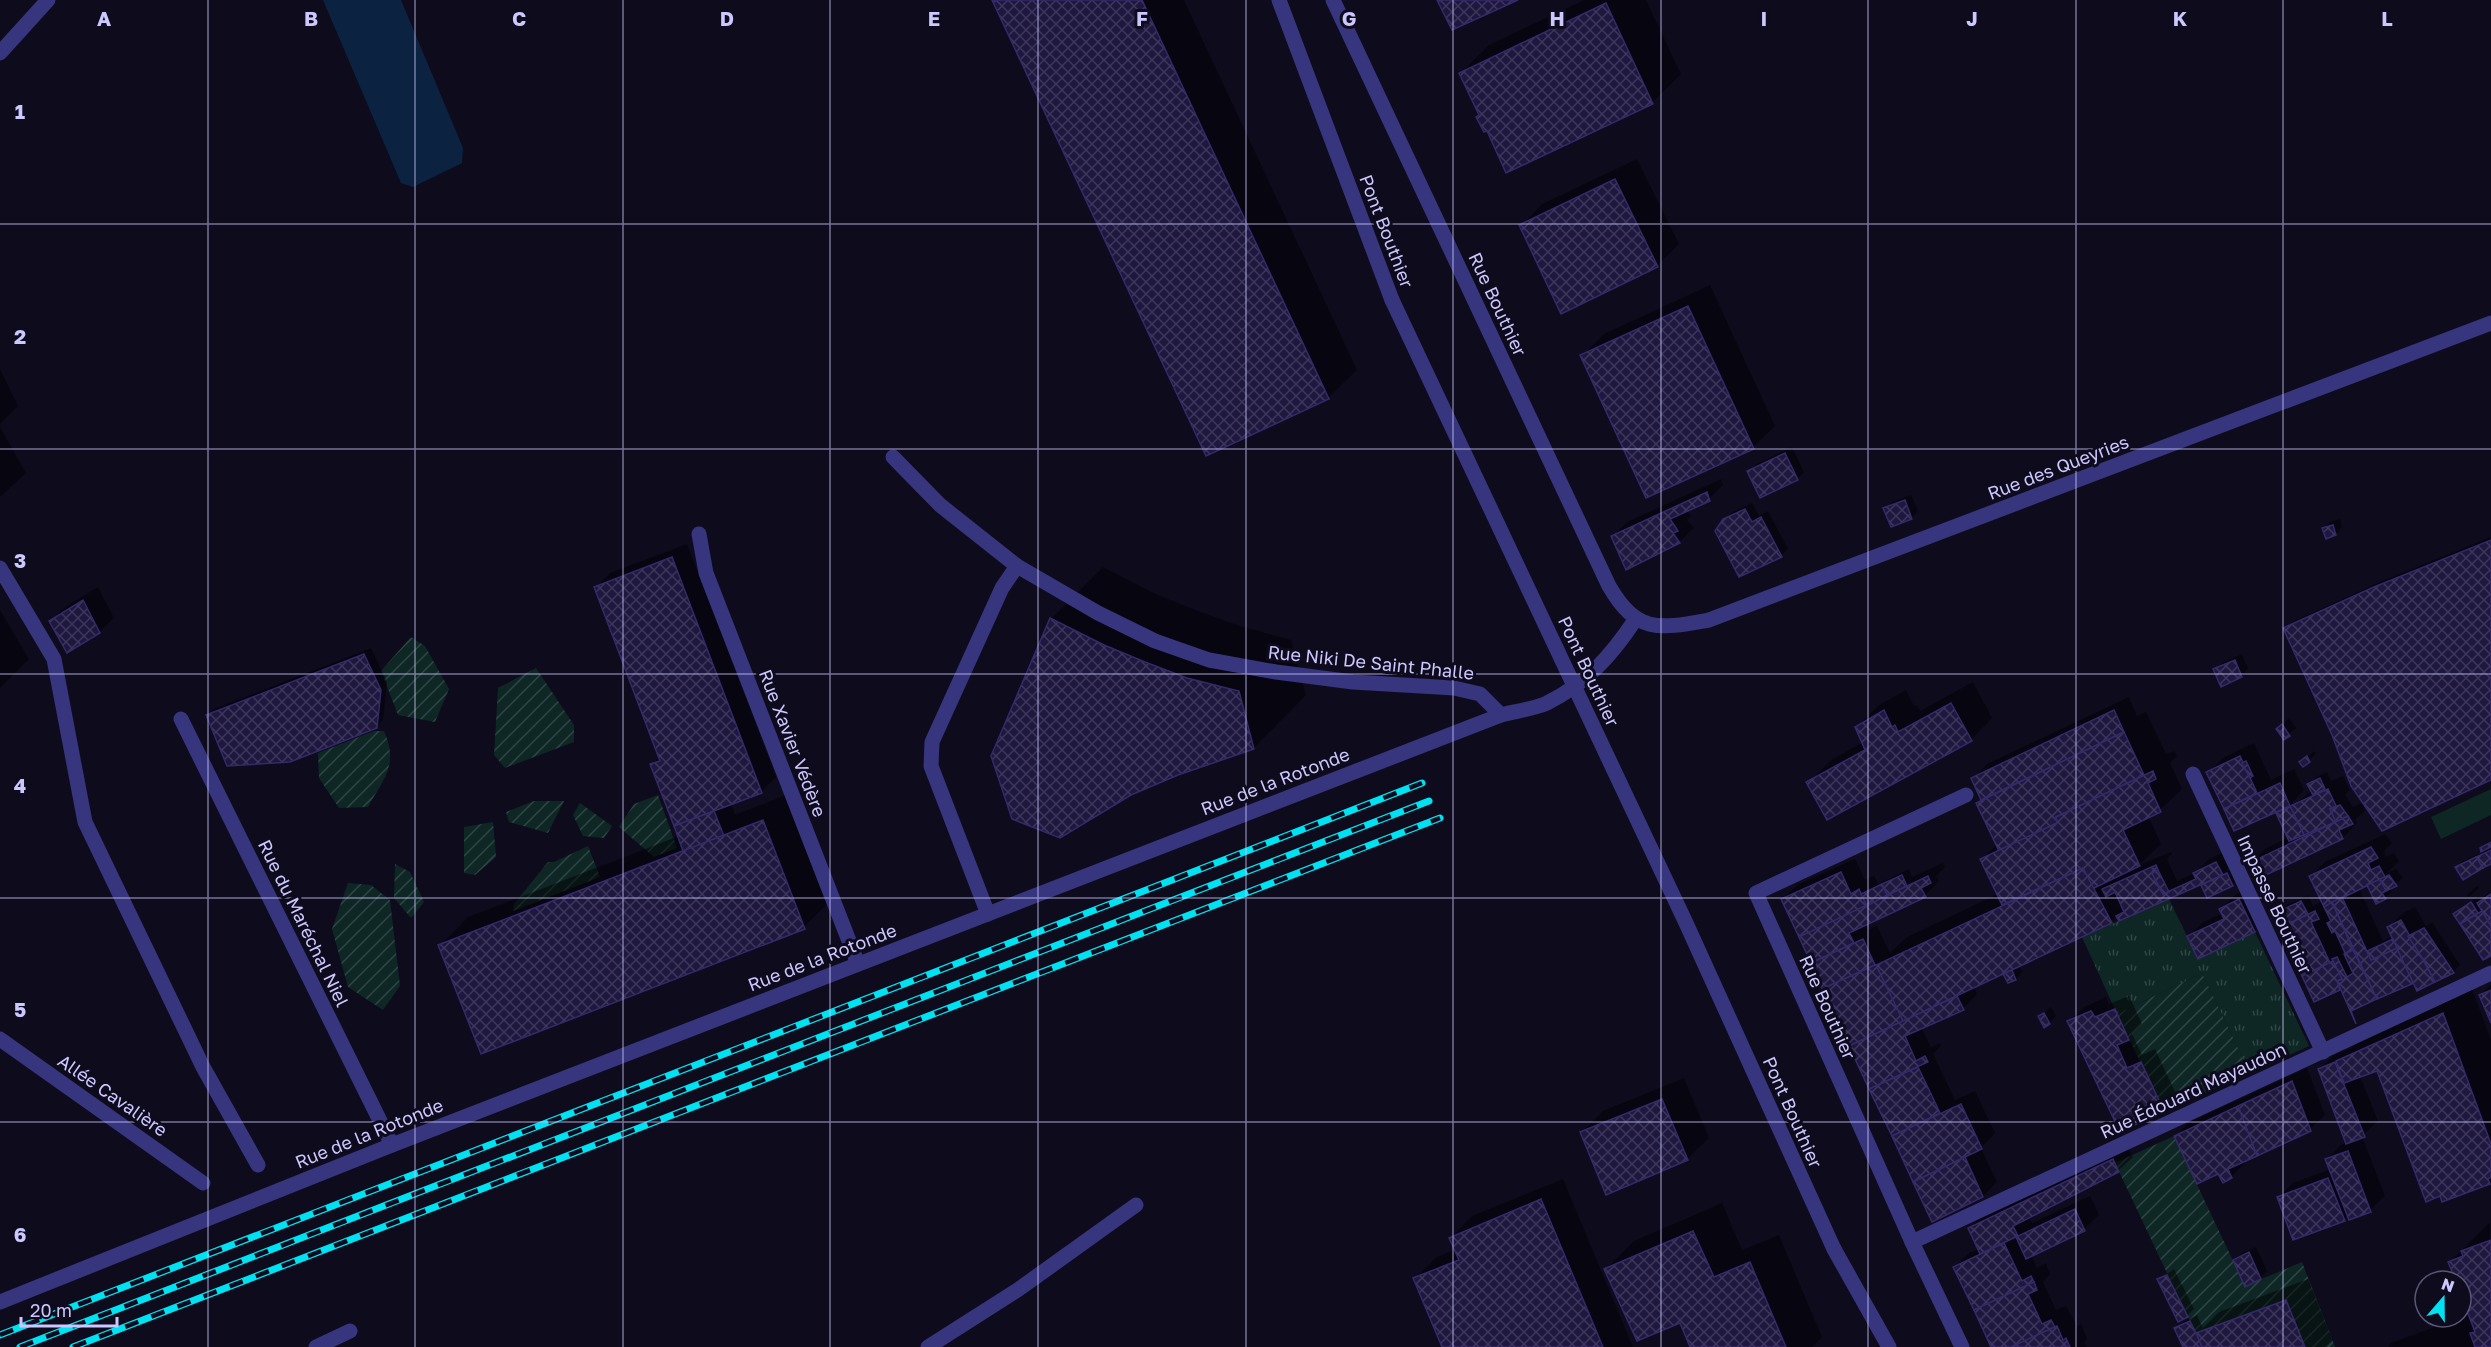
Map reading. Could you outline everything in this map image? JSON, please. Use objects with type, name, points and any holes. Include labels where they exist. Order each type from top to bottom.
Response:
[{"type":"street","points":[[0,54],[48,0]]},
{"type":"street","name":"Pont Bouthier","points":[[1279,0],[1392,300],[1671,890],[1834,1249],[1889,1347]]},
{"type":"street","name":"Rue Bouthier","points":[[1334,0],[1609,586],[1621,606],[1635,620]]},
{"type":"street","name":"Rue des Queyries","points":[[1635,620],[1656,626],[1681,625],[1709,620],[2491,323]]},
{"type":"street","name":"Rue Niki De Saint Phalle","points":[[893,457],[940,505],[1017,566],[1098,613],[1145,636],[1209,660],[1276,672],[1353,682],[1454,688],[1480,694],[1501,715]]},
{"type":"street","name":"Rue Xavier Védère","points":[[699,534],[706,573],[858,964]]},
{"type":"street","points":[[988,914],[932,765],[932,742],[1002,588],[1017,566]]},
{"type":"street","points":[[0,568],[54,659],[86,822],[203,1067],[258,1165]]},
{"type":"street","name":"Rue de la Rotonde","points":[[0,1302],[392,1145],[1501,715],[1546,704],[1592,675],[1616,648],[1635,620]]},
{"type":"street","name":"Rue du Maréchal Niel","points":[[181,719],[392,1145]]},
{"type":"street","name":"Impasse Bouthier","points":[[2193,774],[2322,1052]]},
{"type":"street","name":"Rue Bouthier","points":[[1962,1347],[1912,1242],[1755,893],[1966,795]]},
{"type":"street","name":"Rue Édouard Mayaudon","points":[[1912,1242],[2491,973]]},
{"type":"street","name":"Allée Cavalière","points":[[0,1039],[203,1183]]},
{"type":"street","points":[[928,1347],[1019,1289],[1136,1205]]},
{"type":"street","points":[[316,1347],[350,1331]]},
{"type":"green space","points":[[411,637],[425,646],[449,689],[435,722],[398,715],[381,671]]},
{"type":"green space","points":[[536,668],[574,725],[574,742],[505,768],[494,755],[498,688]]},
{"type":"green space","points":[[374,731],[384,731],[390,753],[388,771],[368,807],[339,808],[319,778],[318,753]]},
{"type":"green space","points":[[2491,789],[2491,815],[2441,839],[2431,817]]},
{"type":"green space","points":[[658,795],[677,848],[654,857],[619,827],[634,804]]},
{"type":"green space","points":[[534,801],[564,801],[548,833],[509,822],[506,812]]},
{"type":"green space","points":[[580,803],[612,826],[604,838],[583,836],[573,815]]},
{"type":"green space","points":[[493,822],[496,857],[475,875],[464,873],[464,827]]},
{"type":"green space","points":[[588,846],[600,877],[513,911],[514,904],[548,862],[554,862]]},
{"type":"green space","points":[[395,864],[410,872],[424,902],[411,918],[394,898]]},
{"type":"green space","points":[[348,883],[371,885],[390,900],[400,986],[383,1010],[348,987],[332,929]]},
{"type":"green space","points":[[2169,899],[2198,959],[2255,932],[2309,1046],[2250,1073],[2202,973],[2117,1014],[2082,937]]},
{"type":"green space","points":[[2202,973],[2250,1073],[2164,1111],[2117,1014]]},
{"type":"green space","points":[[2174,1136],[2245,1286],[2302,1262],[2335,1347],[2202,1347],[2115,1163]]},
{"type":"water","points":[[323,0],[401,0],[463,148],[462,163],[413,187],[401,183]]},
{"type":"building","points":[[992,0],[1142,0],[1329,399],[1206,456]]},
{"type":"building","points":[[1437,0],[1518,0],[1452,30]]},
{"type":"building","points":[[1606,3],[1653,104],[1506,173],[1487,131],[1484,132],[1476,117],[1479,115],[1459,73]]},
{"type":"building","points":[[1615,179],[1658,267],[1561,314],[1519,225]]},
{"type":"building","points":[[1688,306],[1754,449],[1646,498],[1580,355]]},
{"type":"building","points":[[1785,453],[1798,480],[1760,498],[1747,471]]},
{"type":"building","points":[[1707,492],[1710,501],[1670,519],[1678,531],[1673,533],[1680,543],[1626,570],[1611,536]]},
{"type":"building","points":[[1905,500],[1912,519],[1891,527],[1883,508]]},
{"type":"building","points":[[1745,509],[1752,522],[1761,517],[1782,557],[1739,577],[1715,531],[1723,519]]},
{"type":"building","points":[[2333,525],[2336,535],[2326,539],[2322,528]]},
{"type":"building","points":[[2491,540],[2491,780],[2382,831],[2351,786],[2332,735],[2283,628],[2374,587]]},
{"type":"building","points":[[672,557],[762,793],[674,826],[650,764],[660,761],[594,587]]},
{"type":"building","points":[[83,600],[100,633],[67,653],[49,621]]},
{"type":"building","points":[[1050,618],[1104,645],[1145,662],[1187,678],[1239,691],[1254,749],[1178,775],[1131,795],[1060,838],[1012,819],[991,756]]},
{"type":"building","points":[[364,654],[381,690],[377,728],[290,762],[227,766],[206,715]]},
{"type":"building","points":[[2235,660],[2242,677],[2221,687],[2213,669]]},
{"type":"building","points":[[1951,703],[1972,741],[1827,820],[1806,782],[1865,750],[1855,727],[1884,710],[1892,727],[1895,725],[1898,732]]},
{"type":"building","points":[[2114,710],[2124,732],[1981,800],[1971,778]]},
{"type":"building","points":[[2282,724],[2290,736],[2284,740],[2276,729]]},
{"type":"building","points":[[2124,732],[2144,775],[2056,817],[2057,823],[1999,851],[1976,803]]},
{"type":"building","points":[[2240,756],[2257,793],[2224,809],[2206,772]]},
{"type":"building","points":[[2307,756],[2310,762],[2303,767],[2299,762]]},
{"type":"building","points":[[2246,761],[2253,776],[2250,778],[2242,763]]},
{"type":"building","points":[[2153,771],[2156,779],[2148,783],[2161,812],[2123,830],[2140,866],[2092,889],[2083,868],[2002,905],[1980,859],[2057,823],[2056,817]]},
{"type":"building","points":[[2320,778],[2325,789],[2313,795],[2307,784]]},
{"type":"building","points":[[2280,783],[2290,806],[2234,831],[2224,809]]},
{"type":"building","points":[[2328,789],[2336,806],[2330,809],[2336,822],[2304,835],[2290,806]]},
{"type":"building","points":[[2340,805],[2348,816],[2336,822],[2330,809]]},
{"type":"building","points":[[2290,806],[2304,835],[2289,841],[2276,813]]},
{"type":"building","points":[[714,811],[724,836],[683,851],[674,826]]},
{"type":"building","points":[[2348,816],[2353,824],[2339,830],[2343,839],[2257,879],[2249,863]]},
{"type":"building","points":[[763,820],[805,929],[481,1054],[438,945]]},
{"type":"building","points":[[2491,842],[2491,847],[2481,852],[2480,848]]},
{"type":"building","points":[[2371,847],[2378,858],[2368,863],[2371,870],[2379,866],[2385,877],[2324,907],[2309,876]]},
{"type":"building","points":[[2491,850],[2491,864],[2483,868],[2476,857]]},
{"type":"building","points":[[2476,857],[2483,868],[2463,880],[2455,867]]},
{"type":"building","points":[[2216,862],[2223,875],[2119,921],[2116,916],[2124,912],[2115,892],[2106,897],[2102,889],[2156,865],[2158,870],[2152,873],[2163,894],[2196,879],[2193,873]]},
{"type":"building","points":[[2083,868],[2112,923],[1903,1021],[1876,965]]},
{"type":"building","points":[[2158,870],[2169,892],[2163,894],[2152,873]]},
{"type":"building","points":[[1841,872],[1851,894],[1859,889],[1867,906],[1799,937],[1781,899]]},
{"type":"building","points":[[2227,873],[2233,886],[2207,898],[2201,885]]},
{"type":"building","points":[[1902,875],[1907,886],[1887,895],[1882,884]]},
{"type":"building","points":[[2389,875],[2397,886],[2386,891],[2380,879]]},
{"type":"building","points":[[1928,876],[1931,883],[1921,888],[1926,897],[1849,933],[1854,943],[1811,963],[1799,937]]},
{"type":"building","points":[[2380,879],[2386,891],[2382,893],[2386,899],[2376,904],[2367,885]]},
{"type":"building","points":[[1882,884],[1887,895],[1867,906],[1861,894]]},
{"type":"building","points":[[2491,894],[2491,926],[2477,903]]},
{"type":"building","points":[[2342,897],[2371,960],[2397,948],[2414,983],[2377,999],[2332,902]]},
{"type":"building","points":[[2239,899],[2255,932],[2198,959],[2187,936],[2224,919],[2219,909]]},
{"type":"building","points":[[2301,901],[2308,914],[2280,928],[2273,914]]},
{"type":"building","points":[[2332,902],[2353,950],[2345,953],[2335,931],[2332,933],[2327,923],[2331,921],[2324,907]]},
{"type":"building","points":[[2471,902],[2478,913],[2460,924],[2453,914]]},
{"type":"building","points":[[2315,911],[2319,919],[2311,922],[2330,963],[2302,976],[2280,928]]},
{"type":"building","points":[[2482,911],[2491,926],[2491,956],[2483,960],[2460,924]]},
{"type":"building","points":[[2401,920],[2435,982],[2417,991],[2387,927]]},
{"type":"building","points":[[2424,928],[2454,973],[2435,982],[2408,936]]},
{"type":"building","points":[[1863,939],[1875,965],[1822,989],[1811,963]]},
{"type":"building","points":[[2393,939],[2397,948],[2371,960],[2367,951]]},
{"type":"building","points":[[2353,950],[2377,999],[2351,1011],[2356,1024],[2337,981],[2342,979],[2332,959],[2337,957],[2347,977],[2353,973],[2344,954]]},
{"type":"building","points":[[2333,961],[2342,979],[2337,981],[2340,990],[2314,1002],[2302,976]]},
{"type":"building","points":[[1876,965],[1903,1021],[1849,1046],[1822,989]]},
{"type":"building","points":[[2012,970],[2016,980],[2008,983],[2003,974]]},
{"type":"building","points":[[2491,990],[2491,1023],[2479,995]]},
{"type":"building","points":[[1957,996],[1964,1010],[1905,1036],[1916,1061],[1925,1056],[1928,1062],[1869,1089],[1849,1046]]},
{"type":"building","points":[[2115,1009],[2129,1040],[2117,1045],[2127,1068],[2141,1062],[2164,1111],[2120,1132],[2067,1021],[2091,1011],[2095,1017]]},
{"type":"building","points":[[2044,1013],[2050,1024],[2044,1028],[2038,1016]]},
{"type":"building","points":[[2443,1013],[2491,1144],[2491,1177],[2488,1179],[2490,1184],[2442,1202],[2440,1196],[2426,1202],[2377,1071],[2344,1083],[2336,1061]]},
{"type":"building","points":[[2335,1062],[2365,1137],[2346,1144],[2318,1069]]},
{"type":"building","points":[[1918,1067],[1940,1113],[1892,1136],[1869,1089]]},
{"type":"building","points":[[2292,1081],[2311,1131],[2257,1156],[2238,1106]]},
{"type":"building","points":[[1662,1099],[1688,1160],[1606,1195],[1580,1132]]},
{"type":"building","points":[[1961,1104],[1982,1149],[1913,1182],[1892,1136]]},
{"type":"building","points":[[2238,1106],[2257,1156],[2228,1169],[2232,1178],[2223,1183],[2218,1174],[2197,1184],[2174,1136]]},
{"type":"building","points":[[2348,1151],[2371,1212],[2349,1220],[2325,1159]]},
{"type":"building","points":[[1965,1157],[1983,1197],[1932,1222],[1913,1182]]},
{"type":"building","points":[[2113,1159],[2119,1172],[2013,1226],[2018,1236],[1980,1254],[1968,1228]]},
{"type":"building","points":[[2328,1178],[2345,1221],[2293,1240],[2277,1197]]},
{"type":"building","points":[[1541,1199],[1603,1347],[1442,1347],[1413,1278],[1459,1260],[1449,1238]]},
{"type":"building","points":[[2075,1209],[2085,1231],[2026,1259],[2016,1237]]},
{"type":"building","points":[[1693,1231],[1714,1277],[1750,1262],[1786,1347],[1690,1347],[1680,1323],[1637,1341],[1604,1269]]},
{"type":"building","points":[[2491,1240],[2491,1347],[2475,1347],[2470,1333],[2475,1332],[2473,1327],[2473,1269],[2451,1269],[2448,1262],[2463,1256],[2461,1251]]},
{"type":"building","points":[[2004,1243],[2022,1281],[2031,1276],[2034,1282],[1974,1310],[1953,1267]]},
{"type":"building","points":[[2249,1252],[2261,1279],[2245,1287],[2233,1260]]},
{"type":"building","points":[[2167,1275],[2188,1317],[2178,1322],[2157,1279]]},
{"type":"building","points":[[2034,1282],[2037,1290],[2028,1294],[2042,1324],[2051,1320],[2055,1327],[2011,1347],[1991,1347],[1974,1310]]},
{"type":"building","points":[[2286,1300],[2305,1347],[2202,1347],[2196,1333]]},
{"type":"building","points":[[2190,1321],[2202,1347],[2183,1347],[2174,1328]]},
{"type":"building","points":[[2057,1326],[2063,1340],[2066,1338],[2070,1347],[2011,1347]]},
{"type":"railway","points":[[0,1335],[1422,783]]},
{"type":"railway","points":[[20,1347],[1429,801]]},
{"type":"railway","points":[[73,1347],[1440,818]]}]
